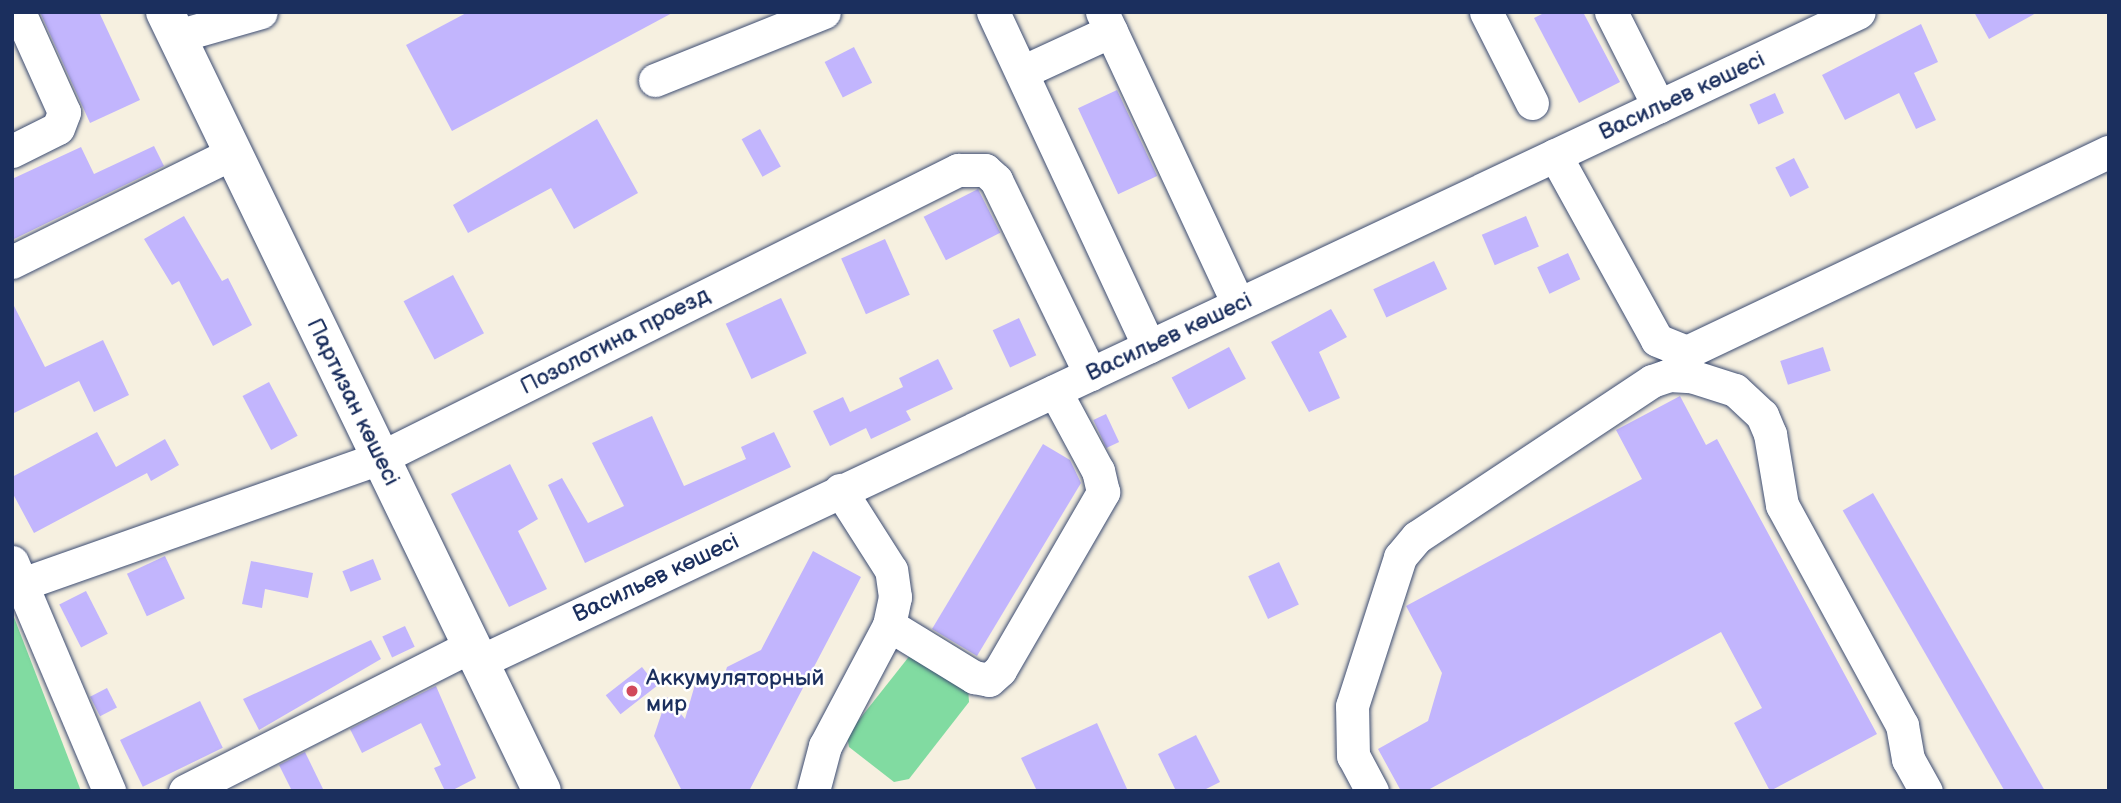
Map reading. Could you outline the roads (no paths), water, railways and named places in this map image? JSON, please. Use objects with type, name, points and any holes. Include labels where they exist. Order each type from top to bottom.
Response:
[{"type":"main road","name":"Партизан көшесі","points":[[171,24],[542,791]]},
{"type":"street","points":[[12,151],[58,128],[64,112],[19,12]]},
{"type":"street","points":[[171,24],[261,12]]},
{"type":"street","points":[[655,80],[824,12]]},
{"type":"street","points":[[993,12],[1149,346]]},
{"type":"street","points":[[1486,12],[1532,103]]},
{"type":"street","points":[[1611,12],[1659,107]]},
{"type":"street","name":"Васильев көшесі","points":[[185,791],[475,654],[1090,374],[1659,107],[1842,16]]},
{"type":"street","points":[[1021,72],[1106,22],[1238,304]]},
{"type":"street","points":[[1555,155],[1657,340],[1687,352],[2109,152]]},
{"type":"street","points":[[12,262],[233,153]]},
{"type":"street","name":"Позолотина проезд","points":[[17,573],[380,458],[958,170],[972,167],[985,170],[1003,192],[1090,374]]},
{"type":"street","points":[[1372,791],[1353,756],[1352,706],[1400,557],[1418,537],[1652,381],[1670,375],[1691,376],[1735,390],[1762,415],[1773,445],[1782,505],[1902,725],[1908,759],[1926,791]]},
{"type":"street","points":[[890,625],[974,677],[989,680],[1000,670],[1103,492],[1098,471],[1055,390]]},
{"type":"street","points":[[813,791],[825,746],[890,625],[895,597],[891,570],[840,490]]},
{"type":"street","points":[[17,573],[109,791]]},
{"type":"place","name":"Аккумуляторный мир","points":[[632,691]]}]
